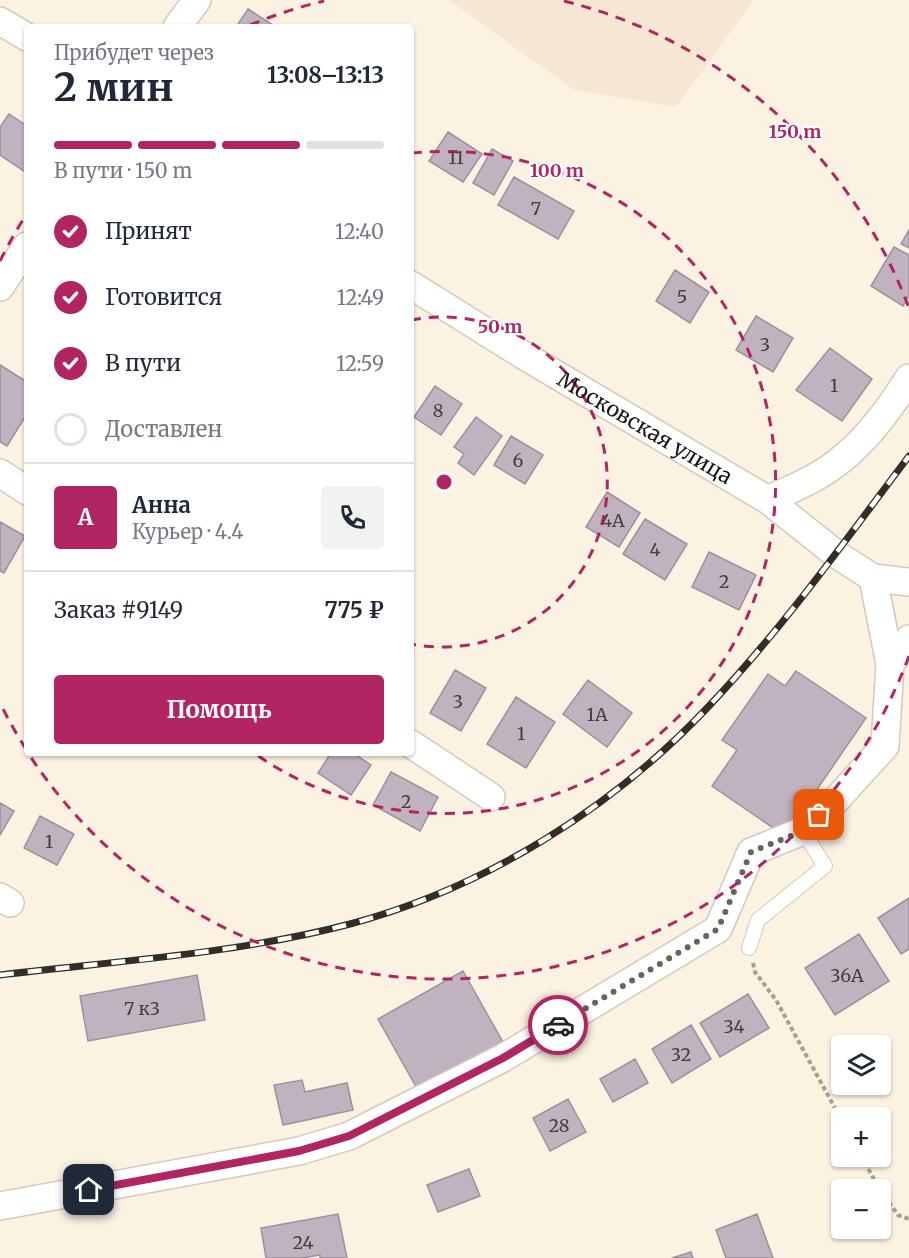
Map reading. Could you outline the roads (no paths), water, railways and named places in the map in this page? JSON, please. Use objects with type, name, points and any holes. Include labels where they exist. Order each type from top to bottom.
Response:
[{"type":"street","points":[[179,24],[197,0]]},
{"type":"street","points":[[0,21],[24,35]]},
{"type":"street","points":[[0,287],[24,251]]},
{"type":"street","name":"Московская улица","points":[[414,287],[523,355],[768,500],[836,554],[873,578]]},
{"type":"street","points":[[768,500],[842,459],[860,443],[892,404],[909,378]]},
{"type":"street","points":[[0,473],[24,489]]},
{"type":"street","points":[[0,1206],[267,1157],[349,1136],[503,1058],[718,929],[751,852],[803,831],[836,800],[885,746],[890,664],[873,578],[909,582]]},
{"type":"street","points":[[890,664],[909,639]]},
{"type":"street","points":[[414,746],[491,797]]},
{"type":"lane","points":[[749,948],[758,920],[825,866],[803,831]]},
{"type":"railway","points":[[0,975],[220,950],[350,924],[450,889],[544,840],[631,778],[672,743],[709,706],[787,615],[909,456]]}]
